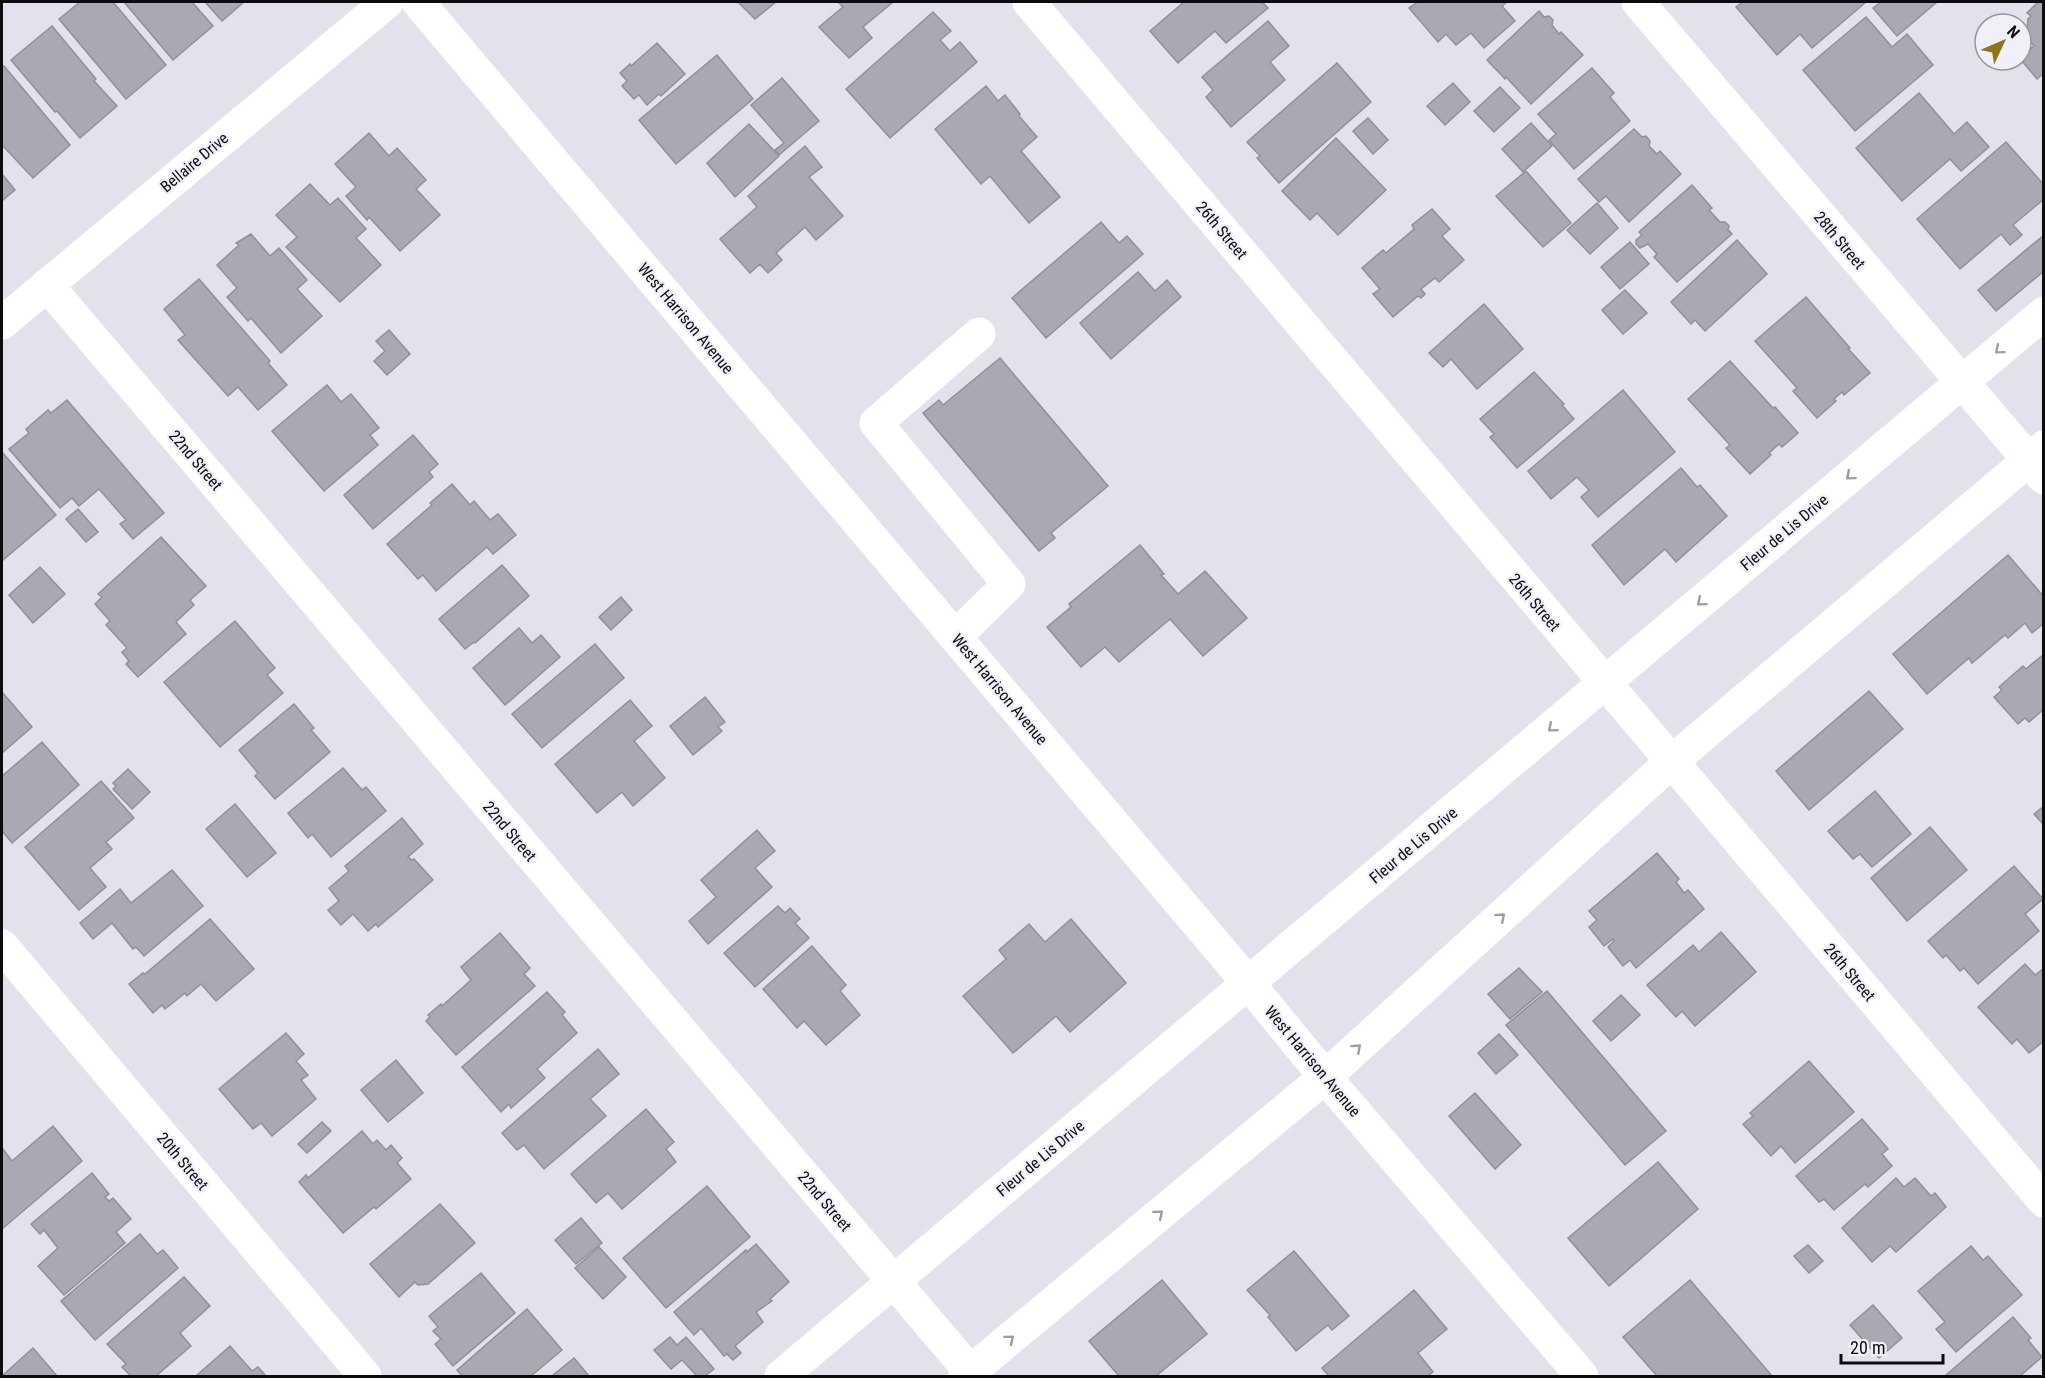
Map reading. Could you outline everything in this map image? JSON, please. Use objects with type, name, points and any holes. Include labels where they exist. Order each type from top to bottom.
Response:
[{"type":"street","name":"Bellaire Drive","points":[[2,323],[387,2]]},
{"type":"street","name":"West Harrison Avenue","points":[[418,2],[1249,984],[1325,1077],[1582,1377]]},
{"type":"street","name":"26th Street","points":[[1029,2],[2043,1201]]},
{"type":"street","name":"28th Street","points":[[1638,2],[1961,382],[2038,462]]},
{"type":"street","name":"22nd Street","points":[[47,285],[893,1281],[970,1375]]},
{"type":"street","name":"Fleur de Lis Drive","points":[[781,1377],[2043,313]]},
{"type":"street","points":[[955,637],[1009,584],[876,423],[979,334]]},
{"type":"street","points":[[970,1375],[1325,1077],[1671,762],[2038,462]]},
{"type":"street","name":"20th Street","points":[[2,946],[365,1377]]},
{"type":"building","points":[[80,2],[113,2],[166,65],[126,99],[59,19]]},
{"type":"building","points":[[124,2],[192,2],[213,26],[173,60]]},
{"type":"building","points":[[205,2],[244,2],[222,21]]},
{"type":"building","points":[[738,2],[776,2],[755,19]]},
{"type":"building","points":[[838,2],[893,2],[863,27],[872,38],[849,58],[819,27],[843,7]]},
{"type":"building","points":[[1184,2],[1262,2],[1268,8],[1226,43],[1215,31],[1178,63],[1150,31]]},
{"type":"building","points":[[1418,2],[1507,2],[1502,6],[1515,21],[1484,48],[1471,33],[1456,45],[1446,34],[1438,42],[1409,8]]},
{"type":"building","points":[[1743,2],[1866,2],[1812,48],[1800,34],[1777,55],[1736,7]]},
{"type":"building","points":[[1881,2],[1937,2],[1897,36],[1873,8]]},
{"type":"building","points":[[2038,2],[2044,2],[2044,73],[2037,79],[2031,72],[2033,72],[2034,46],[2033,12],[2028,12]]},
{"type":"building","points":[[1539,11],[1544,17],[1549,16],[1553,20],[1552,25],[1559,34],[1561,32],[1583,55],[1531,104],[1487,60]]},
{"type":"building","points":[[933,12],[951,31],[940,40],[950,51],[960,42],[977,62],[890,138],[846,89]]},
{"type":"building","points":[[1866,17],[1892,47],[1907,34],[1933,65],[1855,131],[1803,70]]},
{"type":"building","points":[[1268,21],[1289,46],[1270,62],[1285,80],[1231,127],[1206,97],[1213,90],[1202,77]]},
{"type":"building","points":[[52,26],[96,79],[94,81],[117,106],[80,138],[11,60]]},
{"type":"building","points":[[657,43],[685,74],[661,96],[659,94],[647,105],[639,95],[634,99],[622,86],[627,81],[620,73]]},
{"type":"building","points":[[717,55],[753,99],[676,164],[639,120]]},
{"type":"building","points":[[1337,63],[1371,102],[1279,183],[1257,158],[1260,156],[1247,142]]},
{"type":"building","points":[[4,66],[70,145],[33,178],[2,145],[2,68]]},
{"type":"building","points":[[1592,68],[1614,93],[1610,97],[1630,121],[1574,169],[1549,140],[1556,134],[1538,114]]},
{"type":"building","points":[[782,78],[819,121],[779,155],[775,150],[784,143],[751,105]]},
{"type":"building","points":[[1453,83],[1470,102],[1445,125],[1427,106]]},
{"type":"building","points":[[986,86],[998,101],[1005,95],[1037,137],[1021,151],[1060,197],[1029,223],[990,176],[981,184],[935,129]]},
{"type":"building","points":[[1500,87],[1520,108],[1494,132],[1474,111]]},
{"type":"building","points":[[1919,93],[1954,134],[1967,122],[1989,147],[1961,171],[1950,159],[1902,201],[1856,148]]},
{"type":"building","points":[[1368,118],[1388,140],[1373,154],[1353,131]]},
{"type":"building","points":[[1531,123],[1552,146],[1523,172],[1502,149]]},
{"type":"building","points":[[749,124],[779,156],[735,197],[707,163]]},
{"type":"building","points":[[1634,129],[1642,137],[1646,136],[1650,141],[1649,146],[1657,154],[1660,151],[1681,174],[1629,222],[1606,196],[1599,202],[1578,179]]},
{"type":"building","points":[[369,133],[389,156],[397,148],[426,180],[416,189],[440,215],[400,251],[369,217],[367,220],[346,196],[356,187],[335,164]]},
{"type":"building","points":[[1336,138],[1386,190],[1338,235],[1317,213],[1310,220],[1282,191]]},
{"type":"building","points":[[2006,142],[2044,185],[2044,199],[2013,225],[2022,235],[2010,245],[2001,234],[1960,269],[1917,219]]},
{"type":"building","points":[[805,146],[822,167],[809,177],[843,216],[816,240],[805,227],[776,253],[782,260],[768,273],[760,264],[750,273],[720,239],[757,207],[748,196]]},
{"type":"building","points":[[1526,171],[1571,223],[1543,247],[1496,196]]},
{"type":"building","points":[[2,174],[15,190],[2,201]]},
{"type":"building","points":[[310,184],[330,205],[338,198],[366,229],[356,238],[381,265],[340,302],[286,247],[297,237],[276,215]]},
{"type":"building","points":[[1692,185],[1712,208],[1709,210],[1720,222],[1725,222],[1729,226],[1728,230],[1732,234],[1677,282],[1654,257],[1657,254],[1648,244],[1640,248],[1636,240],[1642,235],[1639,232]]},
{"type":"building","points":[[1597,203],[1618,228],[1590,254],[1567,230]]},
{"type":"building","points":[[1432,209],[1450,229],[1442,236],[1464,260],[1439,282],[1435,278],[1421,289],[1425,294],[1421,298],[1418,296],[1393,317],[1373,294],[1380,289],[1362,268],[1383,250],[1386,253],[1414,229],[1412,225]]},
{"type":"building","points":[[1101,222],[1119,243],[1127,236],[1143,254],[1046,338],[1012,298]]},
{"type":"building","points":[[251,234],[270,256],[279,248],[307,280],[297,289],[322,316],[281,353],[251,318],[248,321],[227,297],[237,288],[217,265],[239,245],[236,243]]},
{"type":"building","points":[[2044,235],[2044,271],[1996,311],[1978,290]]},
{"type":"building","points":[[1737,240],[1767,274],[1705,331],[1695,320],[1691,324],[1671,302]]},
{"type":"building","points":[[1630,242],[1649,264],[1620,289],[1601,267]]},
{"type":"building","points":[[1138,272],[1155,291],[1167,280],[1181,297],[1111,359],[1080,323]]},
{"type":"building","points":[[199,279],[270,361],[268,363],[287,385],[258,410],[238,387],[228,396],[178,340],[185,335],[164,309]]},
{"type":"building","points":[[1625,290],[1647,313],[1623,334],[1602,310]]},
{"type":"building","points":[[1806,297],[1870,373],[1844,395],[1842,392],[1834,399],[1836,401],[1817,418],[1793,391],[1797,388],[1755,341]]},
{"type":"building","points":[[1484,304],[1523,349],[1477,389],[1451,359],[1443,367],[1429,353]]},
{"type":"building","points":[[389,330],[410,354],[387,375],[374,361],[385,351],[376,341]]},
{"type":"building","points":[[1000,358],[1108,486],[1051,533],[1055,538],[1039,551],[923,413],[939,400],[943,405]]},
{"type":"building","points":[[1730,361],[1798,433],[1782,447],[1779,444],[1769,453],[1771,455],[1750,474],[1726,448],[1730,445],[1688,399]]},
{"type":"building","points":[[1534,372],[1564,404],[1562,405],[1574,419],[1517,468],[1490,437],[1494,434],[1480,419]]},
{"type":"building","points":[[327,385],[341,402],[351,394],[379,428],[370,435],[378,445],[324,491],[272,431]]},
{"type":"building","points":[[1623,390],[1675,452],[1598,517],[1581,497],[1589,490],[1577,477],[1551,499],[1528,471]]},
{"type":"building","points":[[67,400],[164,513],[133,539],[120,524],[126,520],[99,489],[79,506],[72,498],[60,508],[9,449],[29,433],[26,429],[48,410],[51,413]]},
{"type":"building","points":[[413,435],[438,464],[429,472],[433,477],[373,529],[344,495]]},
{"type":"building","points":[[2,452],[56,515],[3,560],[2,558]]},
{"type":"building","points":[[1681,468],[1697,487],[1700,485],[1727,516],[1676,562],[1665,549],[1624,585],[1592,545]]},
{"type":"building","points":[[452,484],[470,505],[474,501],[490,520],[498,514],[516,535],[493,554],[487,547],[436,591],[423,575],[418,579],[387,544],[432,505],[430,503]]},
{"type":"building","points":[[78,509],[98,532],[86,542],[66,519]]},
{"type":"building","points":[[161,537],[206,586],[190,600],[194,605],[176,622],[186,634],[138,677],[126,664],[129,661],[122,652],[127,648],[106,625],[110,621],[95,604],[102,597],[98,594]]},
{"type":"building","points":[[1140,545],[1178,594],[1205,571],[1247,618],[1203,656],[1170,619],[1119,662],[1105,647],[1081,667],[1047,627],[1071,607],[1069,604]]},
{"type":"building","points":[[2008,555],[2044,597],[2044,623],[2032,633],[2025,623],[2008,638],[2005,635],[1972,663],[1969,658],[1927,694],[1893,654]]},
{"type":"building","points":[[502,565],[529,596],[465,649],[439,619]]},
{"type":"building","points":[[40,567],[65,594],[33,623],[9,595]]},
{"type":"building","points":[[621,597],[632,610],[611,630],[599,617]]},
{"type":"building","points":[[235,621],[275,668],[267,675],[283,693],[220,747],[164,682]]},
{"type":"building","points":[[519,628],[532,643],[541,635],[560,657],[505,705],[473,668]]},
{"type":"building","points":[[595,644],[624,678],[542,748],[512,714]]},
{"type":"building","points":[[2044,654],[2044,709],[2029,722],[2025,718],[2018,724],[1994,697],[2002,690],[1999,687],[2023,666],[2026,669]]},
{"type":"building","points":[[1869,691],[1903,729],[1809,810],[1776,771]]},
{"type":"building","points":[[2,692],[32,727],[2,753]]},
{"type":"building","points":[[705,697],[725,722],[718,727],[722,731],[693,755],[670,726]]},
{"type":"building","points":[[630,700],[652,726],[634,741],[665,778],[633,806],[622,792],[597,813],[555,764]]},
{"type":"building","points":[[294,704],[314,728],[311,730],[330,752],[275,799],[255,776],[258,773],[239,750]]},
{"type":"building","points":[[42,742],[79,785],[12,843],[2,831],[2,776]]},
{"type":"building","points":[[343,768],[362,790],[366,787],[386,811],[331,857],[312,834],[308,838],[288,813]]},
{"type":"building","points":[[128,769],[150,792],[132,809],[113,789],[116,786],[113,783]]},
{"type":"building","points":[[101,781],[134,818],[106,842],[112,849],[90,868],[106,887],[79,910],[25,847]]},
{"type":"building","points":[[1875,791],[1911,834],[1872,867],[1860,854],[1853,859],[1828,831]]},
{"type":"building","points":[[235,804],[276,853],[247,877],[206,829]]},
{"type":"building","points":[[2044,806],[2044,825],[2034,814]]},
{"type":"building","points":[[402,818],[423,844],[408,857],[414,859],[433,880],[378,927],[376,924],[368,931],[353,914],[341,925],[328,910],[339,901],[329,888],[349,871],[345,866]]},
{"type":"building","points":[[1930,827],[1967,870],[1907,921],[1871,878]]},
{"type":"building","points":[[757,830],[775,851],[755,868],[772,887],[708,944],[689,921],[716,897],[701,880]]},
{"type":"building","points":[[1657,853],[1679,879],[1676,882],[1684,893],[1688,890],[1704,909],[1636,968],[1630,960],[1623,966],[1608,947],[1614,941],[1613,939],[1604,946],[1589,927],[1597,920],[1589,911]]},
{"type":"building","points":[[2014,866],[2043,899],[2025,914],[2039,931],[1978,984],[1964,968],[1960,971],[1946,955],[1943,958],[1928,941]]},
{"type":"building","points":[[172,870],[203,906],[144,956],[136,947],[133,949],[112,923],[93,939],[80,923],[120,889],[131,903]]},
{"type":"building","points":[[778,906],[785,913],[790,908],[800,919],[795,923],[809,938],[755,987],[724,953]]},
{"type":"building","points":[[210,919],[254,969],[216,1001],[201,984],[187,996],[185,993],[165,1009],[162,1005],[153,1013],[129,984],[143,973],[145,974]]},
{"type":"building","points":[[1071,919],[1126,983],[1070,1032],[1056,1016],[1013,1053],[963,996],[1006,959],[999,950],[1029,924],[1045,942]]},
{"type":"building","points":[[1721,932],[1756,972],[1695,1026],[1682,1011],[1676,1017],[1647,985],[1693,945],[1699,952]]},
{"type":"building","points":[[500,933],[530,968],[524,974],[535,986],[456,1055],[426,1021],[430,1017],[428,1015],[441,1004],[442,1006],[471,980],[461,967]]},
{"type":"building","points":[[812,946],[846,985],[840,991],[860,1015],[826,1045],[804,1021],[797,1028],[763,989]]},
{"type":"building","points":[[2025,964],[2035,975],[2044,968],[2044,1041],[2029,1053],[2017,1039],[2012,1044],[1978,1007]]},
{"type":"building","points":[[1519,968],[1542,992],[1510,1019],[1488,994]]},
{"type":"building","points":[[1547,991],[1666,1131],[1625,1165],[1506,1025]]},
{"type":"building","points":[[547,992],[565,1012],[562,1015],[577,1033],[537,1069],[545,1078],[511,1108],[509,1104],[501,1112],[462,1067]]},
{"type":"building","points":[[1621,995],[1640,1015],[1611,1041],[1593,1021]]},
{"type":"building","points":[[286,1033],[304,1054],[296,1061],[308,1075],[301,1080],[316,1099],[272,1136],[261,1123],[253,1129],[219,1089]]},
{"type":"building","points":[[1499,1034],[1518,1055],[1496,1074],[1478,1053]]},
{"type":"building","points":[[598,1049],[619,1074],[590,1099],[606,1116],[544,1169],[524,1145],[517,1150],[502,1133]]},
{"type":"building","points":[[396,1060],[423,1093],[388,1122],[361,1090]]},
{"type":"building","points":[[1809,1061],[1854,1112],[1795,1163],[1781,1146],[1771,1156],[1743,1124],[1753,1116],[1750,1113]]},
{"type":"building","points":[[1475,1093],[1521,1145],[1495,1169],[1449,1116]]},
{"type":"building","points":[[646,1109],[674,1142],[666,1149],[676,1162],[622,1209],[608,1193],[596,1203],[571,1174]]},
{"type":"building","points":[[1862,1119],[1888,1149],[1882,1154],[1892,1166],[1868,1187],[1865,1184],[1834,1210],[1824,1199],[1819,1202],[1796,1176]]},
{"type":"building","points":[[322,1122],[331,1131],[307,1153],[298,1144]]},
{"type":"building","points":[[53,1126],[82,1161],[2,1229],[2,1148],[12,1161]]},
{"type":"building","points":[[362,1131],[373,1144],[377,1140],[386,1150],[391,1145],[402,1158],[397,1163],[411,1179],[343,1233],[299,1182],[306,1175],[308,1178]]},
{"type":"building","points":[[1658,1162],[1698,1209],[1609,1286],[1568,1238]]},
{"type":"building","points":[[92,1173],[109,1194],[105,1197],[109,1201],[113,1198],[131,1219],[116,1232],[125,1243],[64,1295],[38,1266],[58,1248],[44,1230],[40,1234],[31,1224]]},
{"type":"building","points":[[1896,1178],[1904,1187],[1915,1178],[1931,1196],[1935,1193],[1946,1207],[1896,1252],[1890,1246],[1872,1262],[1842,1228]]},
{"type":"building","points":[[707,1186],[750,1237],[666,1308],[623,1258]]},
{"type":"building","points":[[440,1204],[475,1243],[428,1284],[418,1285],[415,1282],[399,1297],[370,1264]]},
{"type":"building","points":[[581,1218],[602,1243],[576,1264],[555,1240]]},
{"type":"building","points":[[140,1234],[157,1254],[163,1250],[178,1268],[95,1340],[61,1301]]},
{"type":"building","points":[[756,1244],[789,1282],[770,1299],[772,1301],[756,1312],[763,1322],[735,1346],[741,1353],[733,1360],[727,1354],[724,1356],[701,1328],[694,1335],[674,1312]]},
{"type":"building","points":[[1808,1245],[1823,1261],[1809,1273],[1794,1256]]},
{"type":"building","points":[[1971,1246],[1983,1260],[1988,1256],[2022,1295],[1956,1352],[1936,1329],[1945,1322],[1918,1291]]},
{"type":"building","points":[[599,1247],[626,1277],[603,1299],[575,1268]]},
{"type":"building","points":[[1294,1251],[1349,1316],[1332,1330],[1328,1325],[1296,1351],[1268,1317],[1270,1315],[1247,1290]]},
{"type":"building","points":[[481,1273],[515,1313],[453,1366],[435,1344],[441,1339],[433,1331],[438,1327],[429,1316]]},
{"type":"building","points":[[184,1277],[210,1306],[180,1333],[191,1346],[156,1376],[131,1376],[122,1367],[126,1364],[107,1344]]},
{"type":"building","points":[[1162,1280],[1207,1334],[1156,1376],[1119,1376],[1089,1341]]},
{"type":"building","points":[[1690,1280],[1772,1376],[1657,1376],[1623,1337]]},
{"type":"building","points":[[1414,1290],[1447,1329],[1418,1353],[1433,1372],[1428,1376],[1329,1376],[1322,1368]]},
{"type":"building","points":[[1873,1305],[1902,1338],[1879,1358],[1850,1325]]},
{"type":"building","points":[[527,1309],[562,1350],[531,1376],[462,1376],[457,1370]]},
{"type":"building","points":[[2013,1317],[2031,1338],[2028,1340],[2042,1357],[2020,1376],[1945,1376]]},
{"type":"building","points":[[670,1337],[677,1345],[686,1337],[714,1369],[705,1376],[697,1376],[682,1360],[671,1369],[654,1350]]},
{"type":"building","points":[[230,1346],[252,1371],[258,1367],[266,1376],[196,1376]]},
{"type":"building","points":[[33,1348],[57,1376],[2,1376]]},
{"type":"building","points":[[574,1358],[589,1376],[552,1376]]}]
